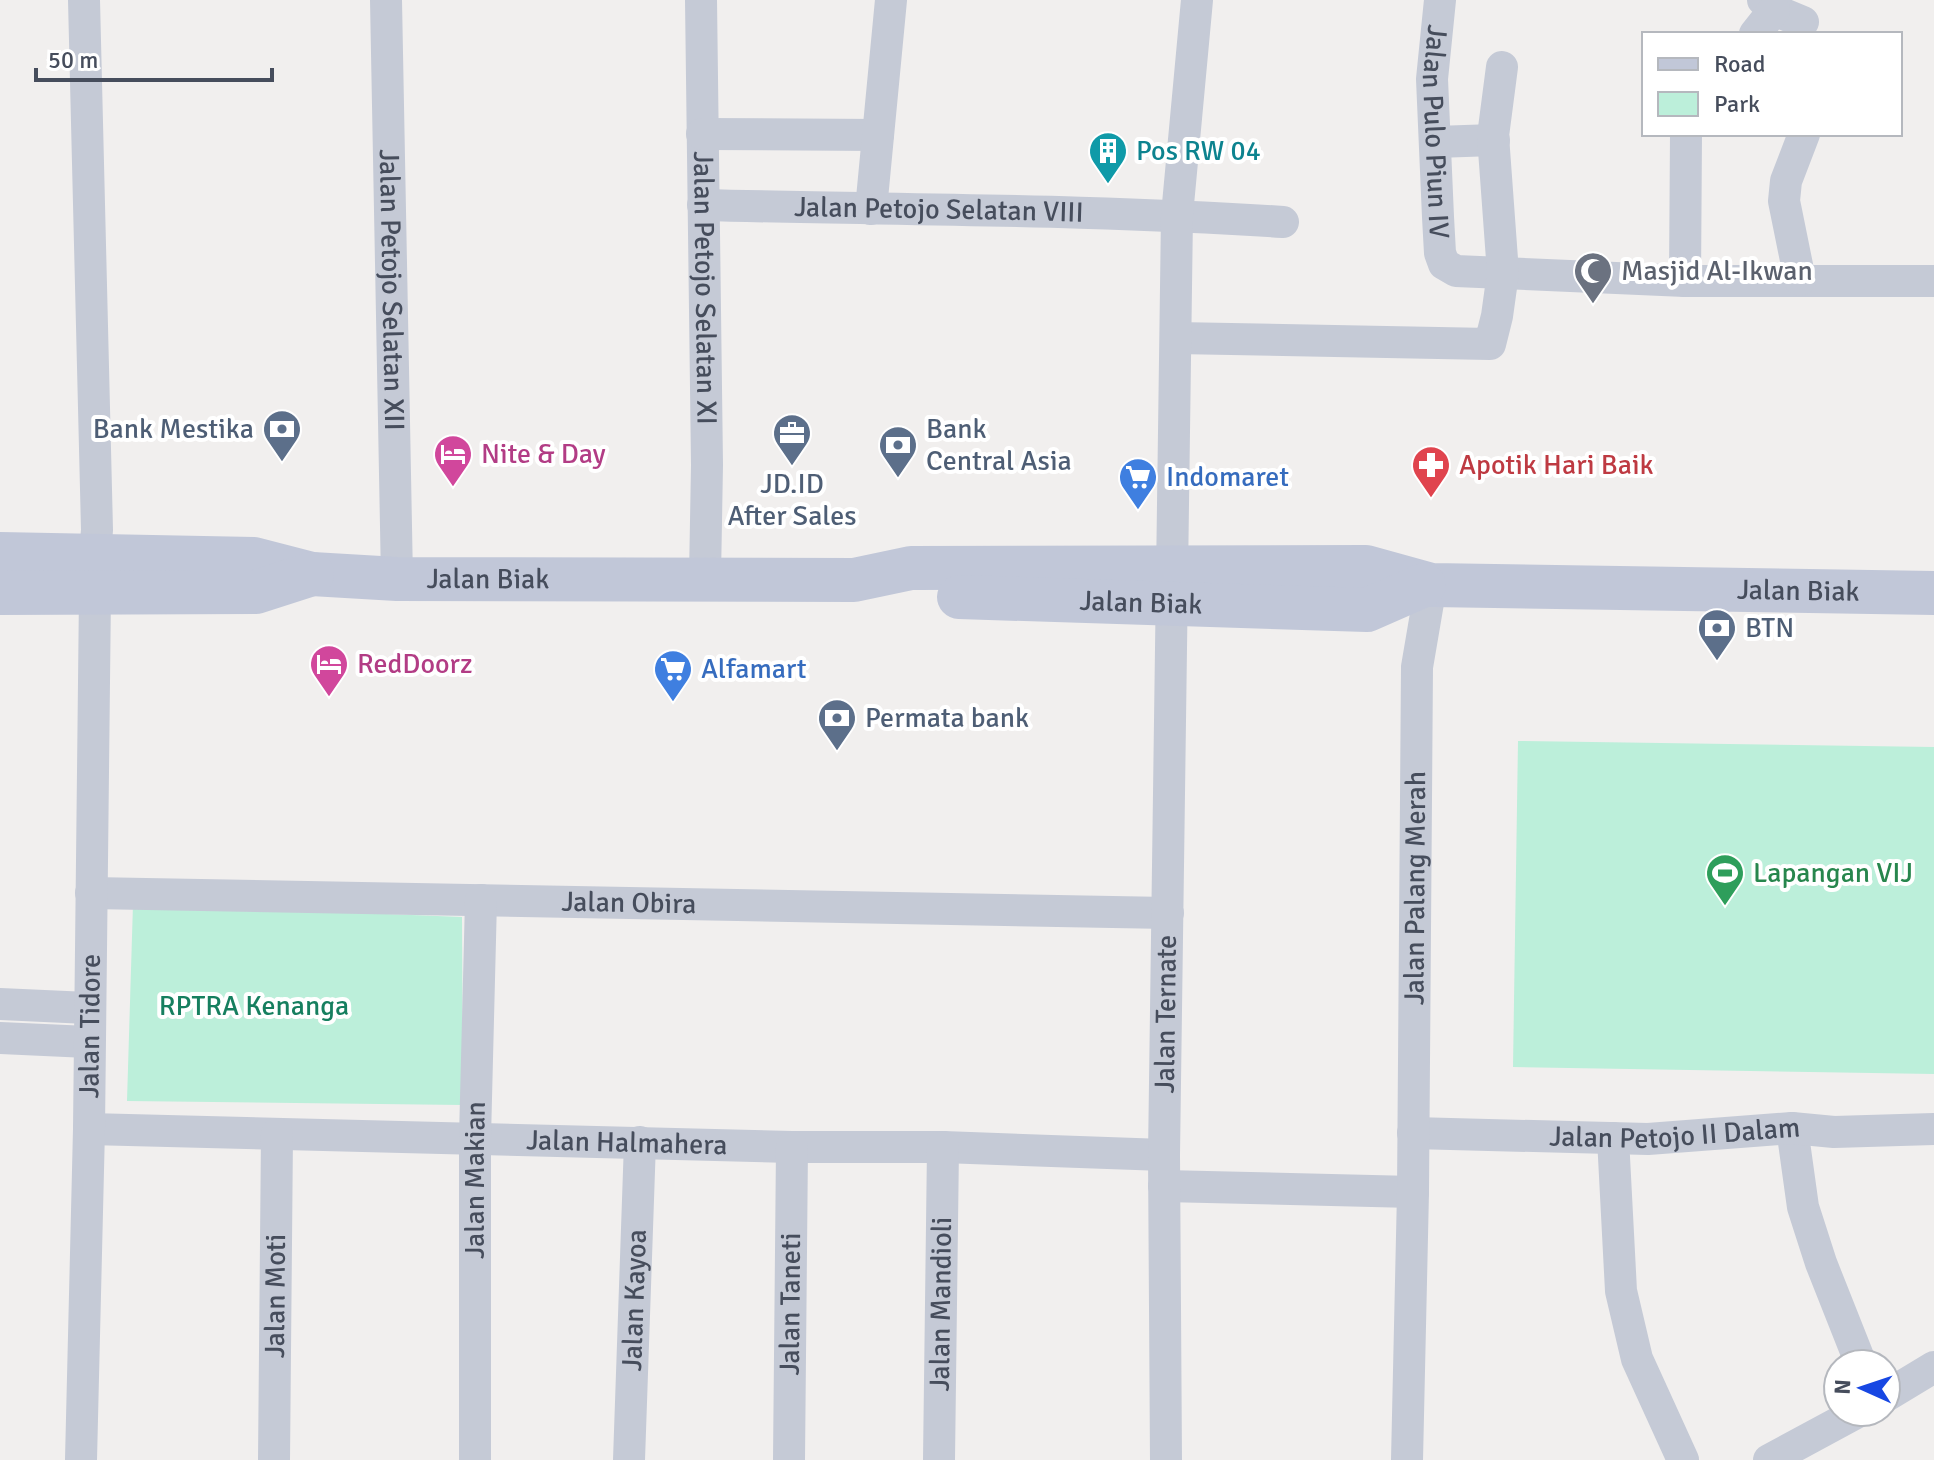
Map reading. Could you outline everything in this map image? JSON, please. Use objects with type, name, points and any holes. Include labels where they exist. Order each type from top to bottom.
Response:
[{"type":"main road","name":"Jalan Biak","points":[[0,554],[95,574],[256,592],[312,574],[397,579],[705,577],[854,580],[911,568],[1173,586],[1366,567],[1428,585],[1934,593]]},
{"type":"main road","name":"Jalan Biak","points":[[0,593],[95,574]]},
{"type":"street","name":"Jalan Tidore","points":[[81,1460],[97,530],[84,0]]},
{"type":"street","name":"Jalan Petojo Selatan XII","points":[[386,0],[397,579]]},
{"type":"street","name":"Jalan Petojo Selatan XI","points":[[701,0],[707,465],[705,577]]},
{"type":"street","points":[[871,209],[891,0]]},
{"type":"street","name":"Jalan Ternate","points":[[1166,1460],[1164,1171],[1177,215],[1197,0]]},
{"type":"street","name":"Jalan Pulo Piun IV","points":[[1440,0],[1432,79],[1440,253],[1444,264],[1456,271],[1503,273]]},
{"type":"street","points":[[1176,338],[1490,344],[1503,273],[1494,140],[1502,67]]},
{"type":"street","points":[[702,134],[878,135]]},
{"type":"street","points":[[1685,281],[1686,136]]},
{"type":"street","points":[[1800,280],[1784,201],[1786,181],[1803,136]]},
{"type":"street","points":[[1436,142],[1494,140]]},
{"type":"street","name":"Jalan Petojo Selatan VIII","points":[[703,205],[1177,215],[1283,222]]},
{"type":"street","points":[[1503,273],[1685,281],[1934,281]]},
{"type":"street","name":"Jalan Palang Merah","points":[[1407,1460],[1413,1192],[1417,667],[1428,585]]},
{"type":"street","name":"Jalan Obira","points":[[91,893],[1168,913]]},
{"type":"street","name":"Jalan Makian","points":[[475,1460],[475,1138],[481,900]]},
{"type":"street","points":[[0,1004],[88,1008]]},
{"type":"street","points":[[0,1038],[88,1042]]},
{"type":"street","points":[[1792,1128],[1803,1207],[1855,1348]]},
{"type":"street","name":"Jalan Petojo II Dalam","points":[[1413,1133],[1648,1139],[1792,1128],[1834,1132],[1934,1129]]},
{"type":"street","name":"Jalan Halmahera","points":[[89,1129],[792,1147],[943,1147],[1164,1171]]},
{"type":"street","name":"Jalan Moti","points":[[274,1460],[277,1134]]},
{"type":"street","points":[[1613,1138],[1621,1291],[1637,1359],[1683,1460]]},
{"type":"street","name":"Jalan Kayoa","points":[[629,1460],[640,1142]]},
{"type":"street","name":"Jalan Taneti","points":[[789,1460],[792,1147]]},
{"type":"street","name":"Jalan Mandioli","points":[[939,1460],[943,1147]]},
{"type":"street","points":[[1164,1171],[1413,1192]]},
{"type":"street","points":[[1902,1386],[1934,1367]]},
{"type":"street","points":[[1769,1460],[1828,1428]]},
{"type":"green space","name":"Lapangan VIJ","points":[[1518,741],[1934,747],[1934,1074],[1513,1067]]},
{"type":"green space","name":"RPTRA Kenanga","points":[[133,904],[462,917],[463,1105],[127,1101]]},
{"type":"place","name":"Pos RW 04","points":[[1108,185]]},
{"type":"place","name":"Masjid Al-Ikwan","points":[[1593,305]]},
{"type":"place","name":"Bank Mestika","points":[[282,463]]},
{"type":"place","name":"JD.ID After Sales","points":[[792,467]]},
{"type":"place","name":"Bank Central Asia","points":[[898,479]]},
{"type":"place","name":"Nite & Day","points":[[453,488]]},
{"type":"place","name":"Apotik Hari Baik","points":[[1431,499]]},
{"type":"place","name":"Indomaret","points":[[1138,511]]},
{"type":"place","name":"BTN","points":[[1717,662]]},
{"type":"place","name":"RedDoorz","points":[[329,698]]},
{"type":"place","name":"Alfamart","points":[[673,703]]},
{"type":"place","name":"Permata bank","points":[[837,752]]},
{"type":"place","name":"Lapangan VIJ","points":[[1725,907]]}]
